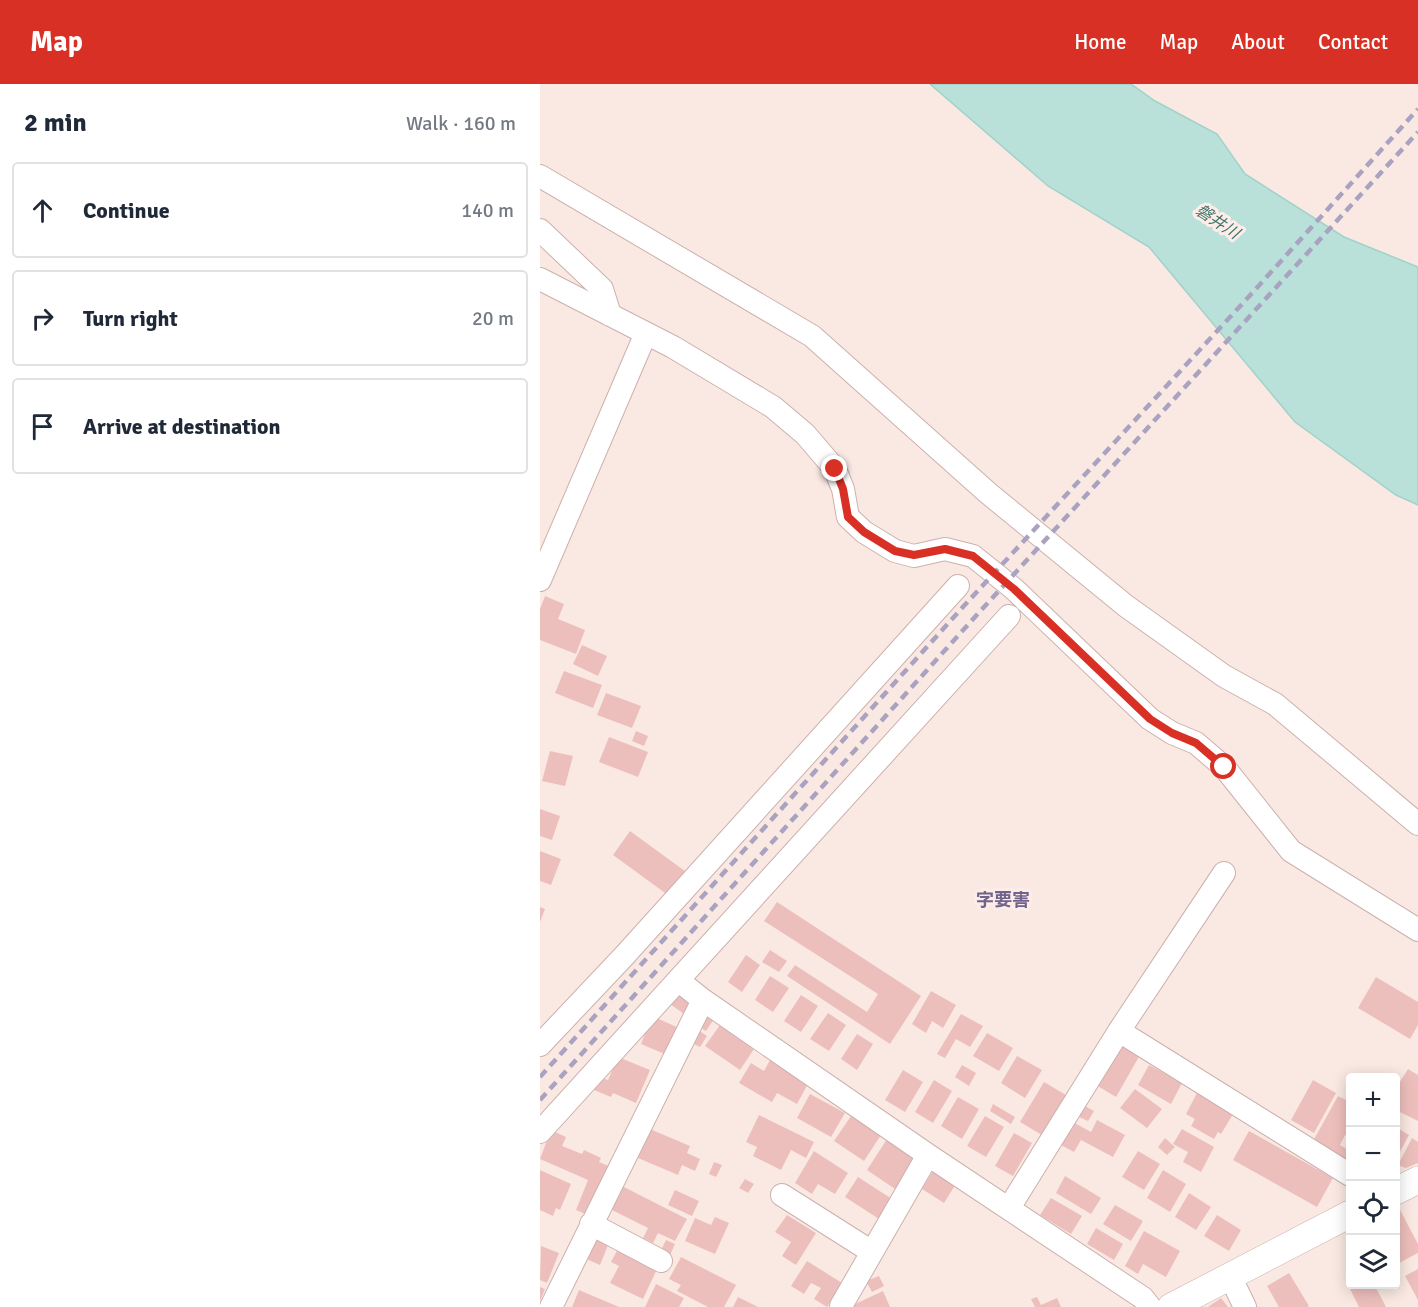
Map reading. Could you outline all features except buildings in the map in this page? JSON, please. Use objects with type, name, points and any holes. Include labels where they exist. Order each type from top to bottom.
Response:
[{"type":"street","points":[[540,176],[812,336],[987,493],[1126,606],[1224,676],[1275,704],[1418,824]]},
{"type":"street","points":[[540,230],[602,289],[610,315]]},
{"type":"street","points":[[540,279],[674,347],[773,407],[805,434],[835,469],[843,489],[848,517],[864,532],[895,551],[905,554],[914,555],[945,549],[973,556],[1014,589],[1150,719],[1172,733],[1196,743],[1224,767],[1291,851],[1418,930]]},
{"type":"street","points":[[541,576],[646,333]]},
{"type":"street","points":[[540,1045],[626,955],[958,586]]},
{"type":"street","points":[[540,1132],[1009,616]]},
{"type":"street","points":[[1009,1208],[1119,1031],[1224,873]]},
{"type":"street","points":[[679,981],[703,1000],[928,1155],[1143,1298],[1150,1307]]},
{"type":"street","points":[[551,1307],[703,1000]]},
{"type":"street","points":[[1119,1031],[1346,1173]]},
{"type":"street","points":[[841,1306],[928,1155]]},
{"type":"street","points":[[1400,1189],[1418,1180]]},
{"type":"street","points":[[782,1195],[872,1252]]},
{"type":"street","points":[[1171,1307],[1346,1216]]},
{"type":"street","points":[[591,1224],[661,1262]]},
{"type":"street","points":[[1230,1276],[1245,1307]]},
{"type":"water","name":"磐井川","points":[[930,84],[1131,84],[1155,101],[1217,134],[1245,174],[1344,237],[1418,267],[1418,505],[1396,495],[1295,422],[1149,247],[1048,186]]},
{"type":"railway","points":[[540,1077],[962,608],[1418,109]]},
{"type":"railway","points":[[540,1100],[974,618],[1418,132]]},
{"type":"district","name":"字要害","points":[[1003,900]]},
{"type":"route","points":[[835,469],[843,489],[848,517],[864,532],[895,551],[914,555],[945,549],[973,556],[1014,589],[1150,719],[1172,733],[1196,743],[1224,767]]}]
